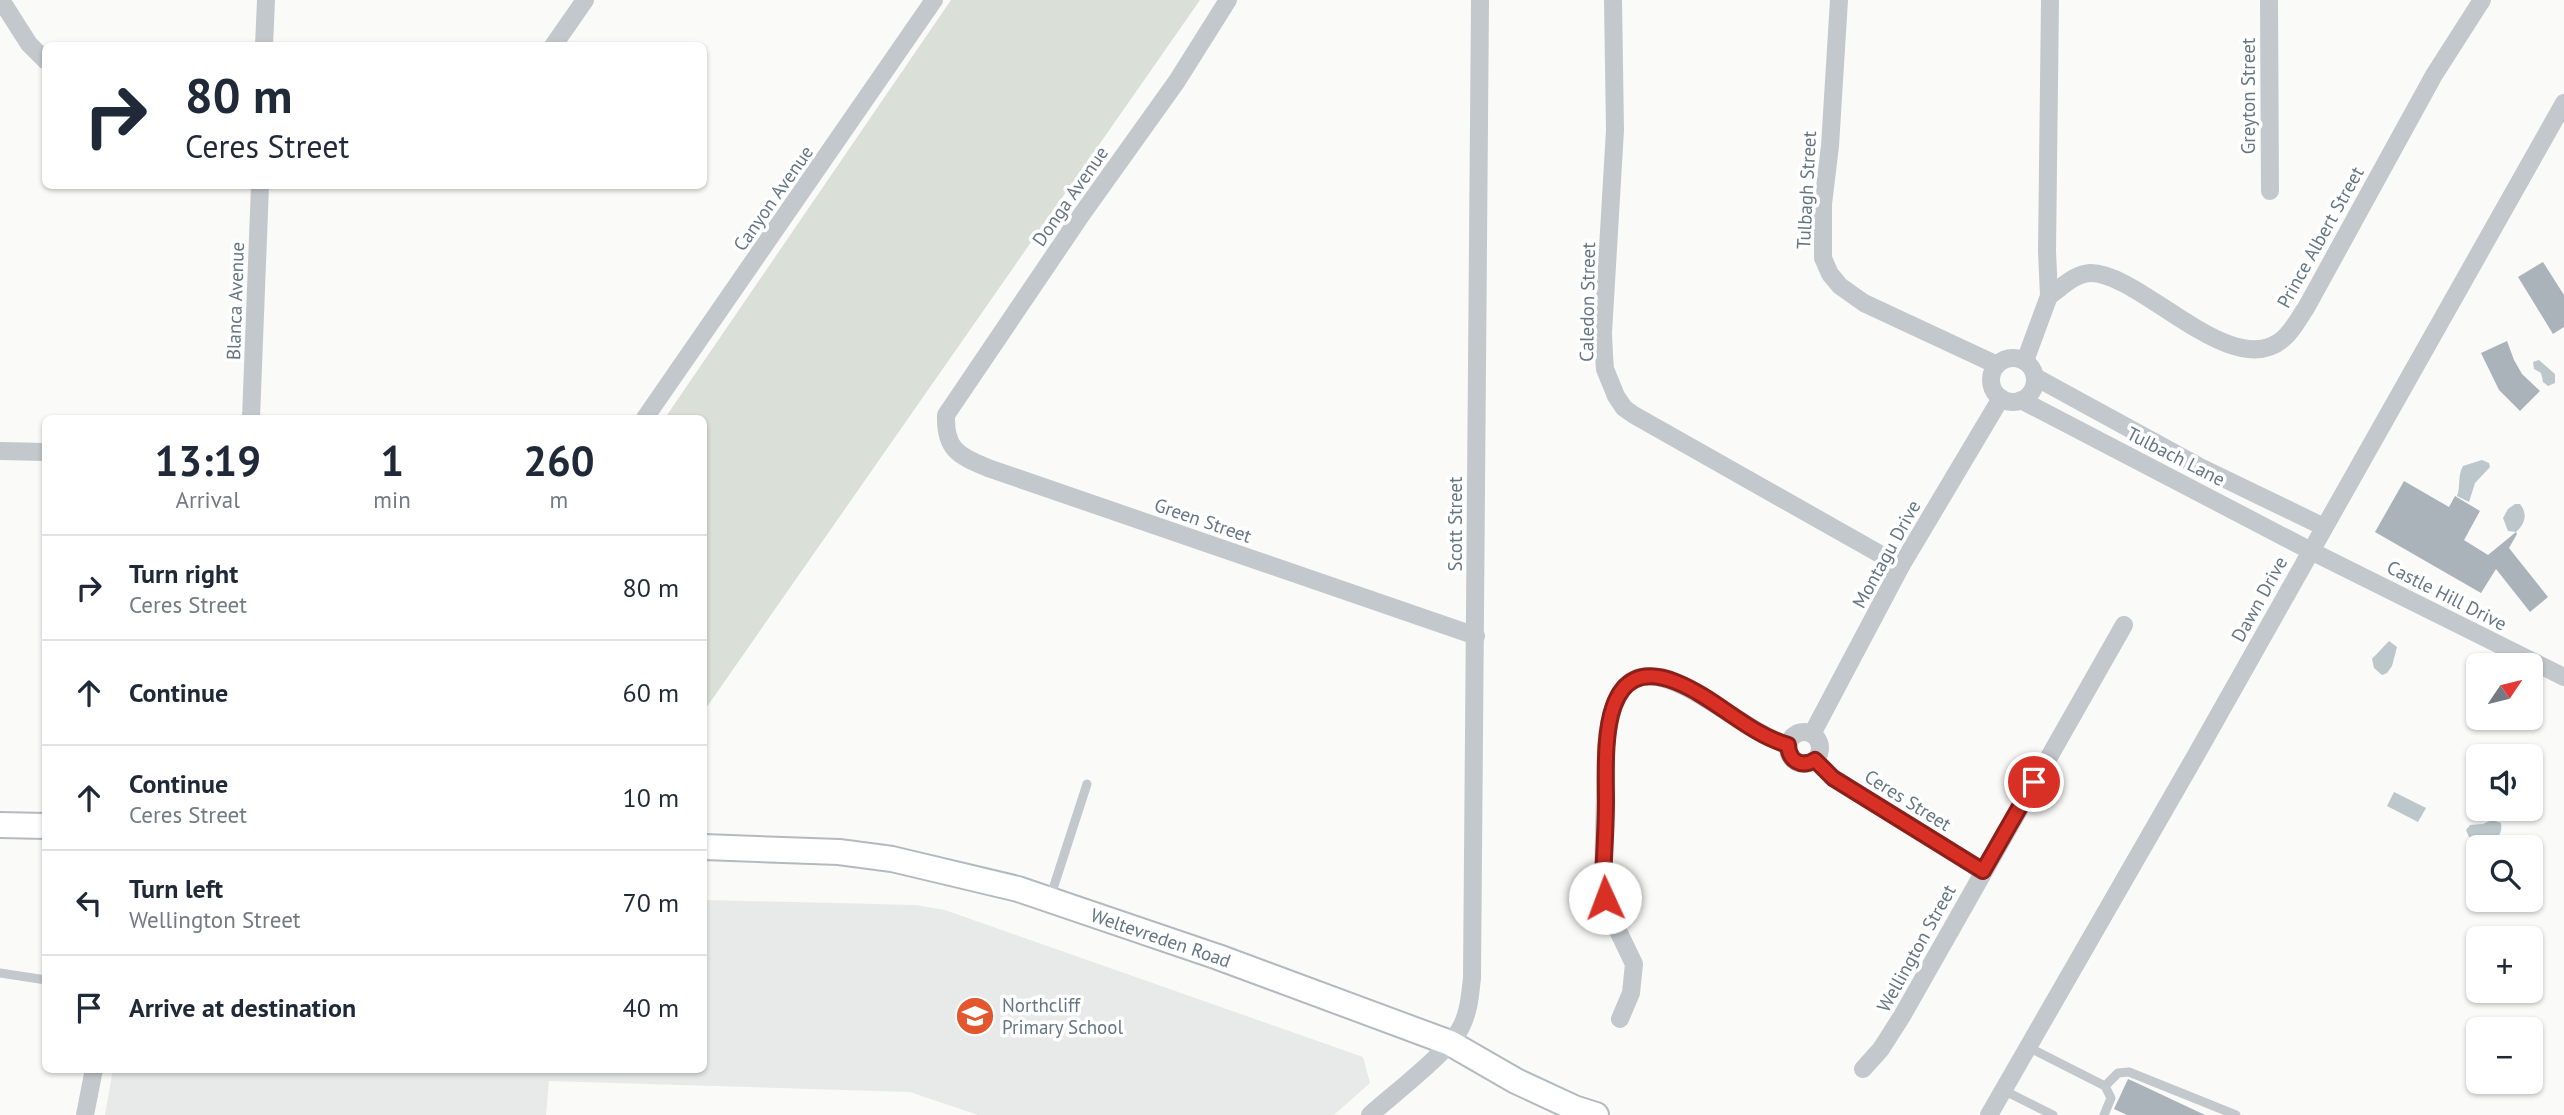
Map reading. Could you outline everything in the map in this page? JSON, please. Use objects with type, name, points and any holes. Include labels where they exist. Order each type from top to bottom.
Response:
[{"type":"main road","points":[[0,825],[42,826]]},
{"type":"main road","name":"Weltevreden Road","points":[[707,847],[839,852],[892,859],[958,873],[1049,899],[1292,983],[1450,1043],[1516,1081],[1574,1108],[1596,1115]]},
{"type":"street","points":[[1,0],[29,44],[42,57]]},
{"type":"street","points":[[264,42],[266,0]]},
{"type":"street","points":[[556,42],[585,0]]},
{"type":"street","name":"Canyon Avenue","points":[[647,415],[934,0]]},
{"type":"street","name":"Donga Avenue","points":[[946,415],[1082,214],[1177,81],[1228,0]]},
{"type":"street","name":"Scott Street","points":[[1370,1115],[1450,1043],[1461,1028],[1468,1010],[1472,978],[1480,0]]},
{"type":"street","name":"Caledon Street","points":[[1613,0],[1615,130],[1603,333],[1605,369],[1616,396],[1624,408],[1634,415],[1901,566]]},
{"type":"street","name":"Tulbagh Street","points":[[1839,0],[1823,204],[1823,258],[1830,274],[1840,286],[1864,303],[1997,365]]},
{"type":"street","points":[[2030,369],[2015,358],[2005,359],[1992,373],[1994,391],[2011,402],[2029,395],[2034,386],[2030,369],[2049,296],[2047,251],[2050,0]]},
{"type":"street","name":"Greyton Street","points":[[2269,0],[2270,191]]},
{"type":"street","name":"Prince Albert Street","points":[[2049,296],[2084,274],[2109,276],[2211,337],[2262,349],[2285,338],[2306,308],[2434,75],[2482,0]]},
{"type":"street","name":"Dawn Drive","points":[[1989,1115],[2564,103]]},
{"type":"street","name":"Blanca Avenue","points":[[251,415],[260,189]]},
{"type":"street","name":"Tulbach Lane","points":[[2030,369],[2228,481],[2324,527]]},
{"type":"street","name":"Montagu Drive","points":[[1812,734],[1901,566],[2001,398]]},
{"type":"street","name":"Tulbach Lane","points":[[2021,400],[2311,551]]},
{"type":"street","name":"Green Street","points":[[946,415],[945,434],[951,446],[961,456],[988,468],[1476,636]]},
{"type":"street","points":[[0,450],[42,452]]},
{"type":"street","points":[[2217,501],[2228,481]]},
{"type":"street","name":"Castle Hill Drive","points":[[2311,551],[2564,677]]},
{"type":"street","name":"Wellington Street","points":[[1863,1069],[1881,1049],[1902,1016],[2124,625]]},
{"type":"street","points":[[1620,1019],[1631,993],[1634,964],[1610,914],[1603,881],[1606,748],[1608,727],[1616,698],[1625,687],[1640,677],[1664,678],[1687,687],[1763,735],[1788,745]]},
{"type":"street","points":[[1797,733],[1812,734],[1819,743],[1818,755],[1815,760],[1803,764],[1796,762],[1791,758],[1788,745],[1797,733]]},
{"type":"street","name":"Ceres Street","points":[[1815,760],[1833,778],[1983,871]]},
{"type":"street","points":[[85,1115],[93,1073]]},
{"type":"lane","points":[[1049,899],[1087,784]]},
{"type":"lane","points":[[0,973],[42,978]]},
{"type":"lane","points":[[2028,1047],[2105,1086],[2111,1098],[2104,1115]]},
{"type":"lane","points":[[2105,1086],[2118,1073],[2129,1072],[2236,1115]]},
{"type":"lane","points":[[2003,1090],[2053,1115]]},
{"type":"shaded area","points":[[951,0],[1200,0],[707,707],[707,415],[667,415]]},
{"type":"shaded area","points":[[2539,360],[2555,374],[2555,383],[2548,386],[2543,382],[2541,373],[2534,369],[2533,362]]},
{"type":"shaded area","points":[[2482,460],[2489,463],[2490,467],[2475,483],[2469,502],[2457,496],[2461,470],[2463,466]]},
{"type":"shaded area","points":[[2515,504],[2520,504],[2525,515],[2522,526],[2516,532],[2508,531],[2503,518]]},
{"type":"shaded area","points":[[2389,641],[2397,647],[2392,666],[2382,675],[2374,668],[2372,659]]},
{"type":"shaded area","points":[[2394,792],[2426,808],[2418,822],[2387,806]]},
{"type":"shaded area","points":[[2490,821],[2501,823],[2499,835],[2468,835],[2466,830],[2470,825]]},
{"type":"shaded area","name":"Northcliff Primary School","points":[[707,900],[916,905],[945,910],[1363,1057],[1370,1083],[1334,1115],[978,1115],[910,1092],[549,1081],[546,1115],[105,1115],[112,1073],[707,1073]]},
{"type":"building","points":[[2543,262],[2564,295],[2564,327],[2553,334],[2518,277]]},
{"type":"building","points":[[2507,341],[2522,374],[2540,391],[2520,411],[2499,390],[2481,353]]},
{"type":"building","points":[[2404,481],[2449,507],[2455,496],[2480,511],[2464,540],[2488,555],[2516,532],[2509,548],[2548,597],[2530,612],[2496,569],[2481,593],[2375,532]]},
{"type":"building","points":[[2128,1079],[2205,1115],[2127,1115],[2114,1109]]},
{"type":"place","name":"Northcliff Primary School","points":[[975,1016]]},
{"type":"route","points":[[1605,898],[1603,881],[1608,727],[1616,698],[1625,687],[1640,677],[1664,678],[1687,687],[1763,735],[1788,745],[1788,752],[1796,762],[1803,764],[1815,760],[1833,778],[1983,871],[2034,782]]}]
